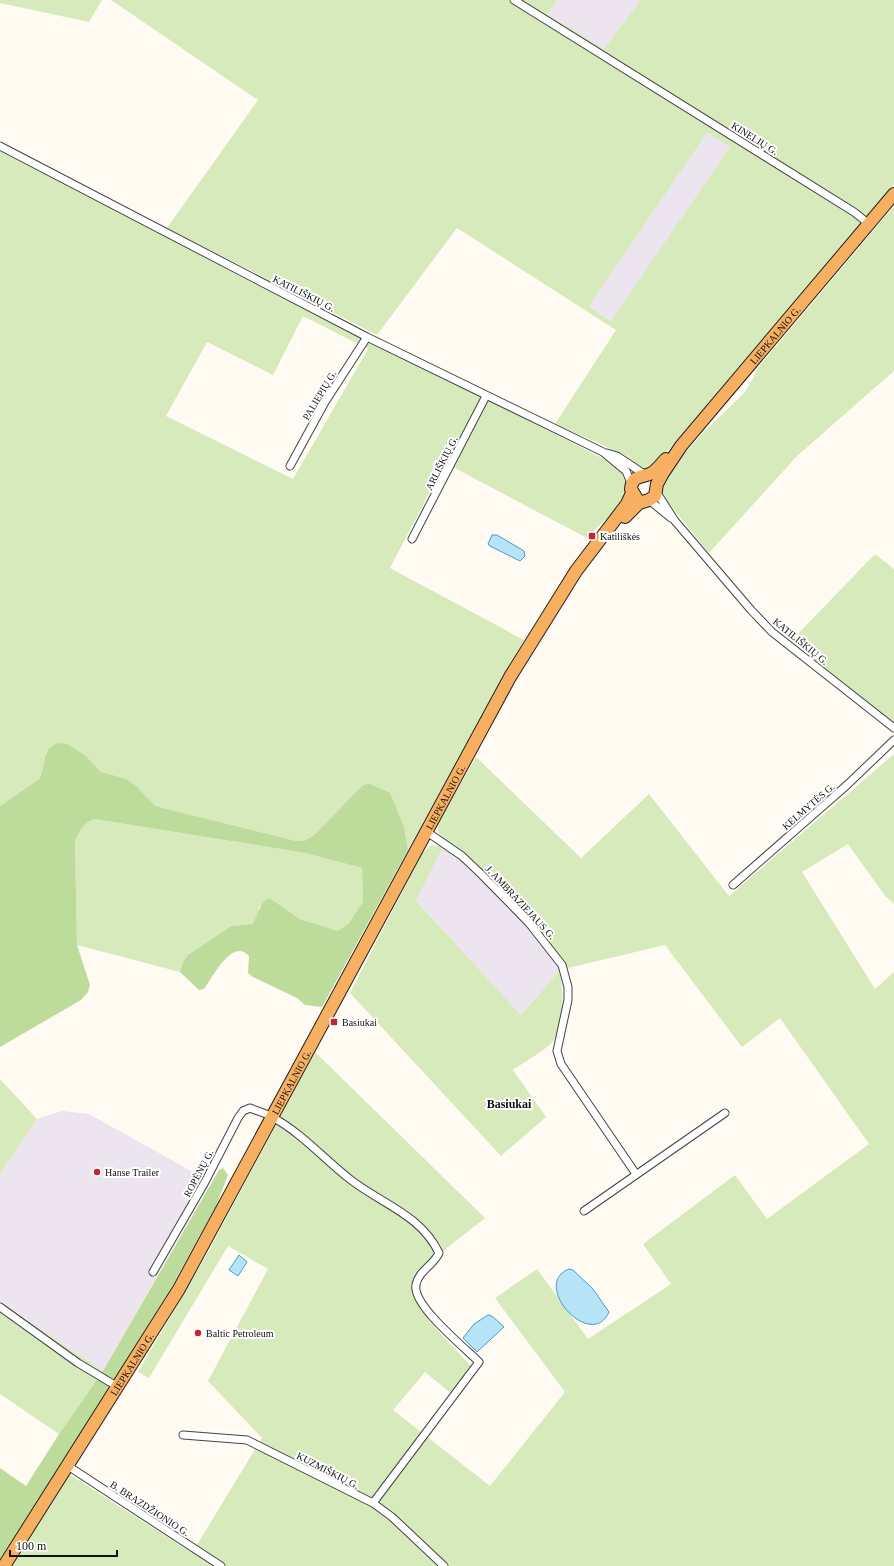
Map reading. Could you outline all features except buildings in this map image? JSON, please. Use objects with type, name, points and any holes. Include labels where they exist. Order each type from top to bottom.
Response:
[{"type":"highway","name":"LIEPKALNIO G.","points":[[4,1566],[179,1289],[510,678],[576,571],[627,504],[635,478],[646,475],[657,468],[681,446],[894,194]]},
{"type":"highway","name":"LIEPKALNIO G.","points":[[565,590],[575,582],[629,512],[652,494],[681,446]]},
{"type":"highway","points":[[632,489],[637,498],[652,494],[654,478],[646,475]]},
{"type":"street","name":"KINELIŲ G.","points":[[514,0],[854,212],[869,224]]},
{"type":"street","name":"KATILIŠKIŲ G.","points":[[0,146],[367,337],[603,452],[617,456],[646,475]]},
{"type":"street","name":"PALIEPIŲ G.","points":[[290,466],[325,402],[367,337]]},
{"type":"street","name":"ARLIŠKIŲ G.","points":[[412,539],[486,396]]},
{"type":"street","name":"KATILIŠKIŲ G.","points":[[603,452],[626,471],[632,489]]},
{"type":"street","name":"KATILIŠKIŲ G.","points":[[652,494],[751,610],[772,632],[894,728]]},
{"type":"street","name":"KATILIŠKIŲ G.","points":[[652,494],[675,521]]},
{"type":"street","name":"KELMYTĖS G.","points":[[733,885],[847,785],[894,740]]},
{"type":"street","name":"J. AMBRAZIEJAUS G.","points":[[427,832],[462,856],[481,874],[529,923],[562,965],[568,987],[568,1000],[557,1051],[558,1057],[561,1064],[636,1174]]},
{"type":"street","name":"ROPĖNŲ G.","points":[[153,1272],[208,1177],[238,1118],[243,1112],[250,1108],[273,1117]]},
{"type":"street","points":[[584,1211],[725,1113]]},
{"type":"street","points":[[273,1117],[293,1131],[351,1180],[366,1191],[393,1206],[421,1228],[439,1253],[420,1275],[416,1284],[418,1298],[431,1315],[479,1362],[373,1504]]},
{"type":"street","points":[[0,1308],[78,1363],[118,1386]]},
{"type":"street","name":"KUZMIŠKIŲ G.","points":[[183,1435],[247,1440],[373,1504],[392,1517],[444,1566]]},
{"type":"street","name":"B. BRAZDŽIONIO G.","points":[[68,1466],[221,1566]]},
{"type":"shaded area","points":[[557,0],[641,0],[604,50],[547,14]]},
{"type":"shaded area","points":[[707,133],[730,147],[612,321],[589,306]]},
{"type":"shaded area","points":[[443,847],[477,866],[528,917],[568,968],[559,971],[521,1015],[416,901]]},
{"type":"shaded area","points":[[62,1111],[89,1114],[211,1182],[103,1371],[0,1302],[0,1174],[37,1119]]},
{"type":"green space","points":[[0,0],[102,0],[89,22],[0,3]]},
{"type":"green space","points":[[111,0],[557,0],[547,14],[604,49],[641,0],[894,0],[894,184],[665,454],[653,466],[646,469],[638,466],[625,455],[555,424],[616,330],[457,228],[377,335],[167,228],[258,100]],"holes":[[[707,133],[730,147],[611,321],[589,306]]]},
{"type":"green space","points":[[0,150],[249,281],[610,462],[622,473],[627,484],[627,494],[615,511],[587,538],[445,463],[390,568],[524,640],[408,850],[404,827],[363,785],[314,835],[304,841],[296,841],[155,806],[146,797],[101,772],[86,756],[67,745],[46,752],[43,772],[39,779],[0,806]],"holes":[[[303,316],[368,349],[293,479],[166,416],[207,342],[273,375]]]},
{"type":"green space","points":[[894,206],[894,371],[797,456],[709,553],[662,495],[664,484],[671,471],[682,457],[745,391],[760,365]]},
{"type":"green space","points":[[875,554],[894,569],[894,724],[790,642]]},
{"type":"green space","points":[[58,743],[67,744],[86,756],[101,772],[126,779],[136,786],[155,806],[296,841],[304,841],[314,835],[363,785],[370,784],[390,793],[404,827],[408,850],[322,1007],[305,1005],[297,998],[253,977],[248,973],[249,956],[243,951],[236,951],[224,960],[204,989],[199,990],[180,972],[183,962],[188,955],[231,926],[252,924],[261,906],[265,900],[269,898],[300,919],[338,931],[348,924],[363,902],[362,868],[305,853],[94,819],[82,828],[75,841],[77,945],[90,985],[88,992],[81,1000],[0,1047],[0,806],[39,779],[48,750]]},
{"type":"green space","points":[[894,754],[894,904],[885,896],[848,844],[802,872],[875,989],[894,972],[894,1566],[12,1566],[69,1474],[192,1553],[262,1438],[208,1381],[268,1269],[228,1246],[149,1378],[138,1372],[206,1256],[315,1052],[485,1218],[414,1274],[413,1285],[416,1297],[423,1310],[443,1336],[471,1366],[451,1393],[425,1372],[393,1410],[490,1486],[565,1392],[495,1298],[537,1269],[588,1339],[671,1284],[643,1244],[735,1175],[767,1219],[869,1144],[780,1018],[742,1047],[665,945],[568,968],[528,917],[477,866],[438,833],[438,823],[476,757],[581,858],[649,794],[729,896]]},
{"type":"green space","points":[[94,819],[305,853],[362,868],[363,902],[348,924],[338,931],[300,919],[269,899],[259,907],[258,916],[251,924],[231,926],[188,955],[183,962],[180,972],[77,945],[75,841],[82,828]]},
{"type":"green space","points":[[432,845],[443,847],[416,901],[521,1015],[559,971],[561,979],[562,1006],[560,1025],[557,1034],[546,1048],[513,1070],[546,1117],[501,1156],[350,993],[423,852]]},
{"type":"green space","points":[[0,1079],[37,1119],[0,1174]]},
{"type":"green space","points":[[223,1168],[228,1175],[216,1206],[171,1288],[0,1563],[0,1468],[26,1486],[59,1434],[103,1371],[219,1170]]},
{"type":"green space","points":[[0,1302],[103,1371],[59,1434],[0,1394]]},
{"type":"water","points":[[492,535],[497,535],[524,551],[525,556],[520,561],[490,546],[488,544]]},
{"type":"water","points":[[239,1255],[247,1262],[238,1276],[229,1270]]},
{"type":"water","points":[[569,1269],[573,1270],[593,1289],[609,1312],[601,1322],[590,1324],[578,1320],[568,1311],[560,1300],[556,1288],[559,1277]]},
{"type":"water","points":[[488,1315],[492,1316],[504,1327],[477,1352],[463,1338],[474,1324]]},
{"type":"place","name":"Katiliškės","points":[[592,536]]},
{"type":"place","name":"Basiukai","points":[[334,1022]]},
{"type":"place","name":"Hanse Trailer","points":[[97,1172]]},
{"type":"place","name":"Baltic Petroleum","points":[[198,1333]]},
{"type":"district","name":"Basiukai","points":[[509,1104]]}]
